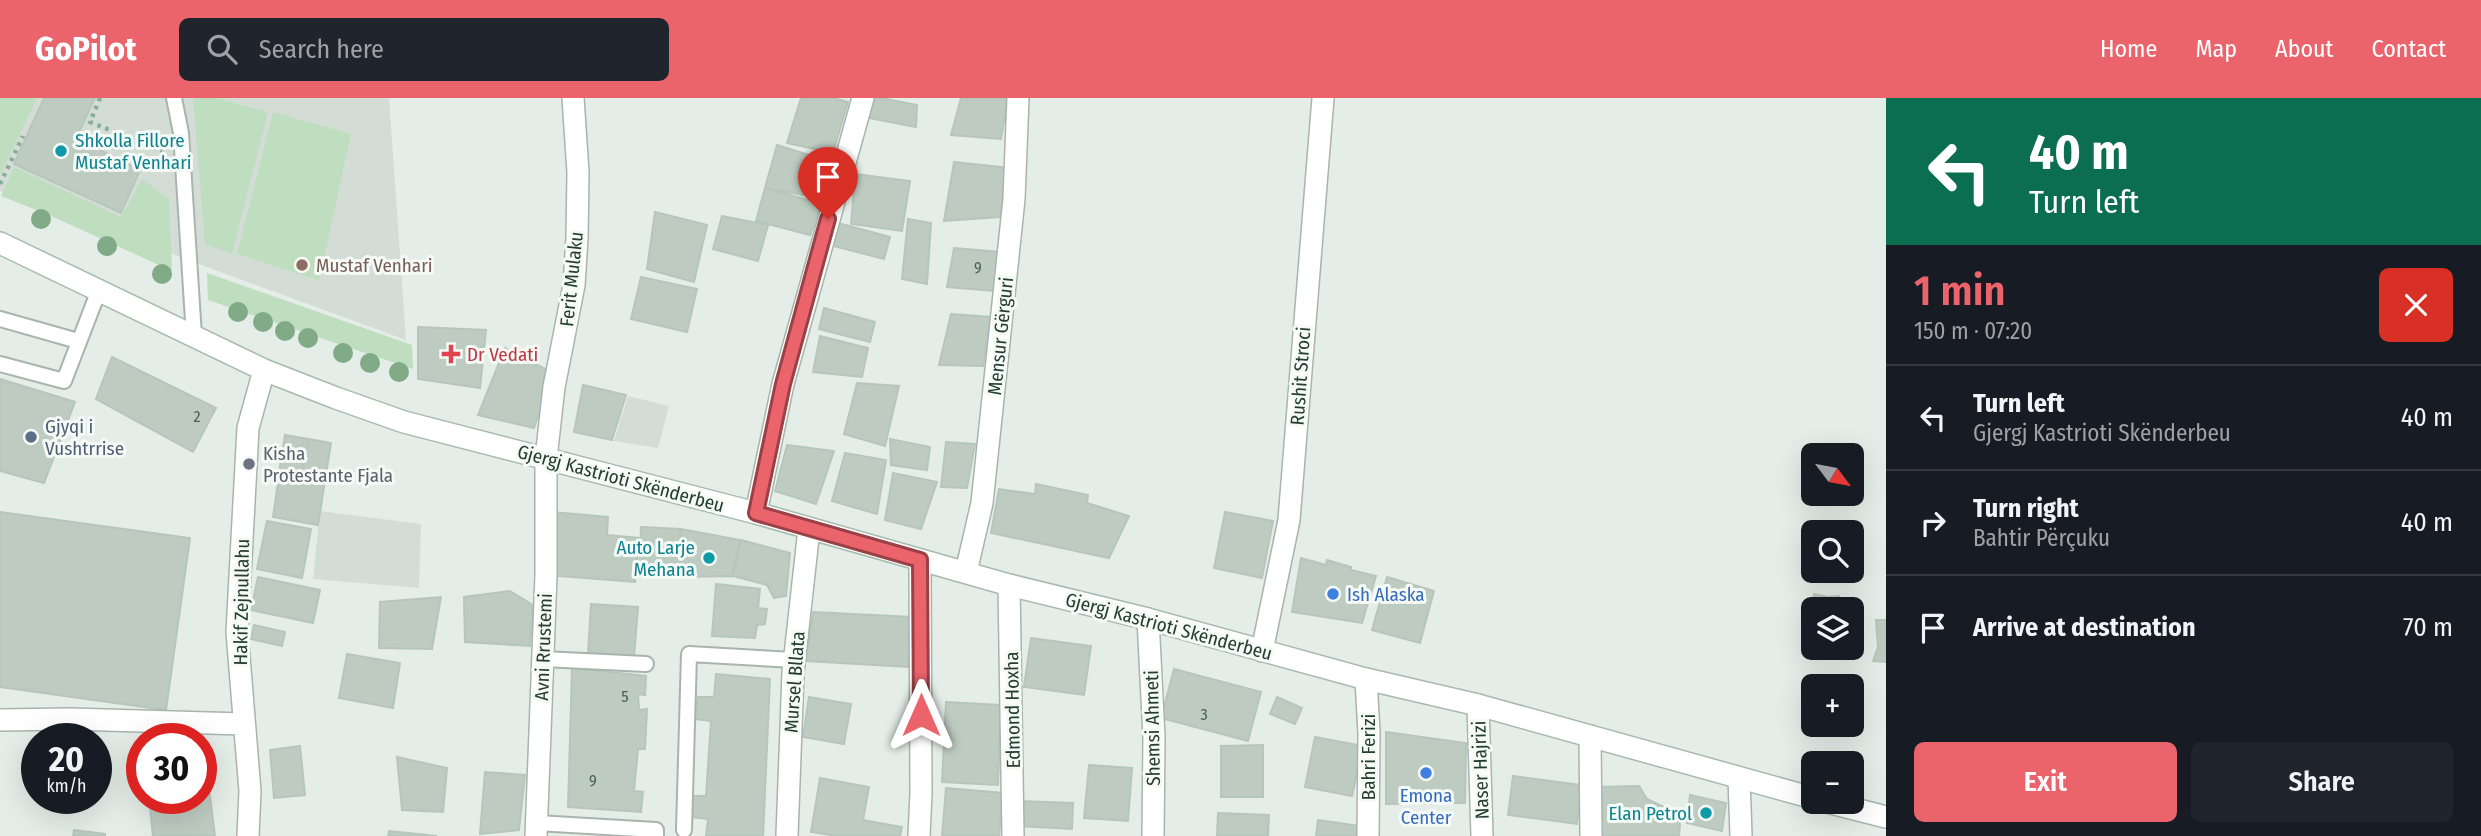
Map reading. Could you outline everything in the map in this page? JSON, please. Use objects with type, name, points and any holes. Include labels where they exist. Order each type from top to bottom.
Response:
[{"type":"street","name":"Ferit Mulaku","points":[[547,458],[554,387],[573,285],[578,238],[578,172],[573,98]]},
{"type":"street","points":[[756,513],[783,384],[863,98]]},
{"type":"street","name":"Mensur Gërguri","points":[[966,572],[982,503],[1014,199],[1018,98]]},
{"type":"street","name":"Rushit Stroci","points":[[1262,651],[1289,520],[1323,98]]},
{"type":"street","name":"Gjergj Kastrioti Skënderbeu","points":[[0,243],[264,370],[404,422],[756,513],[1009,585],[1148,619],[1366,679],[1478,705],[1801,795]]},
{"type":"street","name":"Hakif Zejnullahu","points":[[248,836],[250,791],[237,632],[248,428],[264,370]]},
{"type":"street","name":"Avni Rrustemi","points":[[536,829],[547,458]]},
{"type":"street","name":"Mursel Bllata","points":[[787,836],[794,660],[808,529]]},
{"type":"street","points":[[919,836],[920,560]]},
{"type":"street","name":"Edmond Hoxha","points":[[1009,585],[1013,836]]},
{"type":"street","name":"Shemsi Ahmeti","points":[[1148,619],[1154,737],[1153,836]]},
{"type":"street","name":"Bahri Ferizi","points":[[1366,679],[1369,733],[1368,836]]},
{"type":"street","name":"Naser Hajrizi","points":[[1478,705],[1482,836]]},
{"type":"street","points":[[0,720],[71,719],[243,724]]},
{"type":"street","points":[[1590,736],[1591,836]]},
{"type":"street","points":[[1739,778],[1741,836]]},
{"type":"street","points":[[1864,811],[1886,817]]},
{"type":"lane","points":[[174,98],[181,134],[194,336]]},
{"type":"lane","points":[[0,364],[64,381],[99,290]]},
{"type":"lane","points":[[0,319],[78,341]]},
{"type":"lane","points":[[684,830],[689,654],[794,660]]},
{"type":"lane","points":[[542,659],[646,664]]},
{"type":"lane","points":[[536,829],[656,830],[656,836]]},
{"type":"path","points":[[100,98],[90,122],[172,155]]},
{"type":"path","points":[[0,184],[23,136]]},
{"type":"shaded area","name":"Mustaf Venhari","points":[[0,98],[389,98],[406,340],[0,191]]},
{"type":"shaded area","points":[[628,396],[669,406],[658,448],[614,441]]},
{"type":"shaded area","points":[[320,511],[421,524],[419,588],[313,579]]},
{"type":"green space","points":[[0,98],[37,98],[0,175]]},
{"type":"green space","points":[[193,98],[217,98],[268,112],[232,254],[205,244]]},
{"type":"green space","points":[[273,112],[351,134],[319,280],[237,254]]},
{"type":"green space","points":[[14,167],[121,217],[142,179],[169,199],[172,271],[1,196]]},
{"type":"green space","points":[[207,273],[412,345],[413,369],[208,300]]},
{"type":"building","name":"Shkolla Fillore Mustaf Venhari","points":[[44,98],[95,98],[76,138],[140,170],[121,213],[14,164]]},
{"type":"building","points":[[801,98],[833,98],[848,102],[833,153],[787,143]]},
{"type":"building","points":[[867,98],[917,105],[916,127],[864,117]]},
{"type":"building","points":[[961,98],[1008,98],[1001,139],[951,135]]},
{"type":"building","points":[[777,145],[828,161],[820,198],[765,188]]},
{"type":"building","points":[[954,162],[1009,168],[1000,217],[944,221]]},
{"type":"building","points":[[855,174],[910,181],[902,231],[851,224]]},
{"type":"building","points":[[765,188],[822,204],[810,235],[756,221]]},
{"type":"building","points":[[655,212],[707,225],[694,282],[647,269]]},
{"type":"building","points":[[722,216],[768,225],[758,261],[713,249]]},
{"type":"building","points":[[908,219],[931,223],[927,284],[902,279]]},
{"type":"building","points":[[838,223],[890,237],[884,259],[830,245]]},
{"type":"building","points":[[954,248],[1000,252],[994,291],[947,287]]},
{"type":"building","points":[[641,277],[697,289],[687,332],[631,319]]},
{"type":"building","points":[[824,308],[875,322],[870,342],[819,329]]},
{"type":"building","points":[[951,314],[991,317],[983,366],[939,365]]},
{"type":"building","name":"Dr Vedati","points":[[418,327],[486,330],[480,388],[418,379]]},
{"type":"building","points":[[820,336],[868,348],[862,377],[813,372]]},
{"type":"building","points":[[505,348],[553,373],[534,428],[478,415]]},
{"type":"building","points":[[112,357],[216,408],[193,452],[96,399]]},
{"type":"building","name":"Gjyqi i Vushtrrise","points":[[0,379],[75,402],[44,483],[0,471]]},
{"type":"building","points":[[857,383],[899,386],[885,446],[844,434]]},
{"type":"building","points":[[583,385],[626,395],[612,440],[574,432]]},
{"type":"building","points":[[285,435],[331,443],[318,525],[273,517]]},
{"type":"building","points":[[285,435],[309,439],[301,474],[279,472]]},
{"type":"building","points":[[309,439],[331,443],[325,479],[301,474]]},
{"type":"building","points":[[890,439],[930,447],[927,470],[891,465]]},
{"type":"building","points":[[946,442],[975,444],[967,488],[941,487]]},
{"type":"building","points":[[787,445],[834,451],[816,504],[775,491]]},
{"type":"building","points":[[845,453],[886,460],[877,514],[832,501]]},
{"type":"building","points":[[893,473],[937,482],[921,529],[885,520]]},
{"type":"building","points":[[1036,484],[1088,495],[1087,503],[1129,516],[1109,558],[991,533],[999,489],[1035,494]]},
{"type":"building","points":[[0,512],[190,538],[166,710],[0,687]]},
{"type":"building","points":[[552,512],[608,517],[607,535],[639,538],[635,582],[547,575]]},
{"type":"building","points":[[1225,512],[1273,521],[1262,578],[1214,568]]},
{"type":"building","points":[[267,521],[311,529],[302,578],[257,569]]},
{"type":"building","points":[[641,527],[680,529],[680,577],[639,576]]},
{"type":"building","name":"Auto Larje Mehana","points":[[681,529],[740,540],[732,576],[681,577]]},
{"type":"building","points":[[741,540],[790,553],[786,596],[774,598],[767,585],[733,576]]},
{"type":"building","name":"Ish Alaska","points":[[1301,558],[1326,565],[1327,560],[1376,576],[1362,623],[1292,612]]},
{"type":"building","points":[[258,577],[320,590],[313,623],[251,610]]},
{"type":"building","points":[[1387,577],[1434,591],[1420,643],[1372,630]]},
{"type":"building","points":[[716,584],[760,589],[758,608],[767,609],[765,624],[757,625],[755,638],[712,636]]},
{"type":"building","points":[[510,591],[533,605],[530,646],[465,642],[464,597]]},
{"type":"building","points":[[441,597],[432,649],[379,648],[380,602]]},
{"type":"building","points":[[591,604],[638,607],[634,657],[588,654]]},
{"type":"building","points":[[813,612],[912,617],[908,667],[806,661]]},
{"type":"building","points":[[1876,620],[1886,620],[1886,662],[1873,661],[1878,647]]},
{"type":"building","points":[[254,625],[285,632],[282,646],[251,639]]},
{"type":"building","points":[[1031,638],[1091,646],[1084,695],[1024,687]]},
{"type":"building","points":[[347,654],[400,663],[393,708],[339,698]]},
{"type":"building","points":[[572,668],[646,676],[645,695],[638,694],[639,710],[647,709],[645,749],[638,749],[634,791],[643,792],[641,812],[568,807]]},
{"type":"building","points":[[1174,669],[1261,692],[1248,741],[1161,718]]},
{"type":"building","points":[[716,674],[770,679],[763,836],[706,836],[708,819],[692,817],[692,796],[706,796],[711,721],[694,719],[698,697],[714,697]]},
{"type":"building","points":[[809,697],[851,704],[844,744],[803,737]]},
{"type":"building","points":[[1277,697],[1302,708],[1295,724],[1270,714]]},
{"type":"building","points":[[946,702],[1001,705],[998,785],[942,782]]},
{"type":"building","name":"Emona Center","points":[[1386,732],[1466,743],[1465,803],[1386,804]]},
{"type":"building","points":[[1315,737],[1363,746],[1352,796],[1305,787]]},
{"type":"building","points":[[1263,745],[1263,797],[1221,797],[1221,746]]},
{"type":"building","points":[[300,746],[305,795],[274,798],[270,750]]},
{"type":"building","points":[[397,757],[447,768],[443,812],[402,810]]},
{"type":"building","points":[[1089,765],[1132,768],[1128,821],[1084,818]]},
{"type":"building","points":[[485,772],[525,775],[519,830],[480,834]]},
{"type":"building","points":[[1513,776],[1582,785],[1577,824],[1508,815]]},
{"type":"building","points":[[820,778],[869,787],[863,820],[902,827],[900,836],[837,836],[811,832]]},
{"type":"building","points":[[1639,786],[1647,799],[1664,807],[1680,824],[1679,836],[1596,836],[1595,787]]},
{"type":"building","points":[[946,788],[1003,793],[999,836],[942,836]]},
{"type":"building","name":"Elan Petrol","points":[[1690,795],[1726,803],[1722,831],[1687,823]]},
{"type":"building","points":[[1019,801],[1073,803],[1072,829],[1018,826]]},
{"type":"building","points":[[1218,813],[1269,815],[1268,836],[1217,836]]},
{"type":"building","points":[[151,814],[212,814],[215,836],[153,836]]},
{"type":"building","points":[[1318,820],[1360,826],[1358,836],[1316,836]]},
{"type":"building","points":[[74,830],[105,834],[105,836],[73,836]]},
{"type":"building","points":[[389,831],[437,836],[388,836]]},
{"type":"place","name":"Shkolla Fillore Mustaf Venhari","points":[[61,151]]},
{"type":"place","name":"Mustaf Venhari","points":[[302,265]]},
{"type":"place","name":"Dr Vedati","points":[[451,354]]},
{"type":"place","name":"Gjyqi i Vushtrrise","points":[[31,437]]},
{"type":"place","name":"Kisha Protestante Fjala","points":[[249,464]]},
{"type":"place","name":"Auto Larje Mehana","points":[[709,558]]},
{"type":"place","name":"Ish Alaska","points":[[1333,594]]},
{"type":"place","name":"Emona Center","points":[[1426,773]]},
{"type":"place","name":"Elan Petrol","points":[[1706,813]]},
{"type":"route","points":[[828,219],[783,384],[756,513],[920,560],[921,715]]}]
